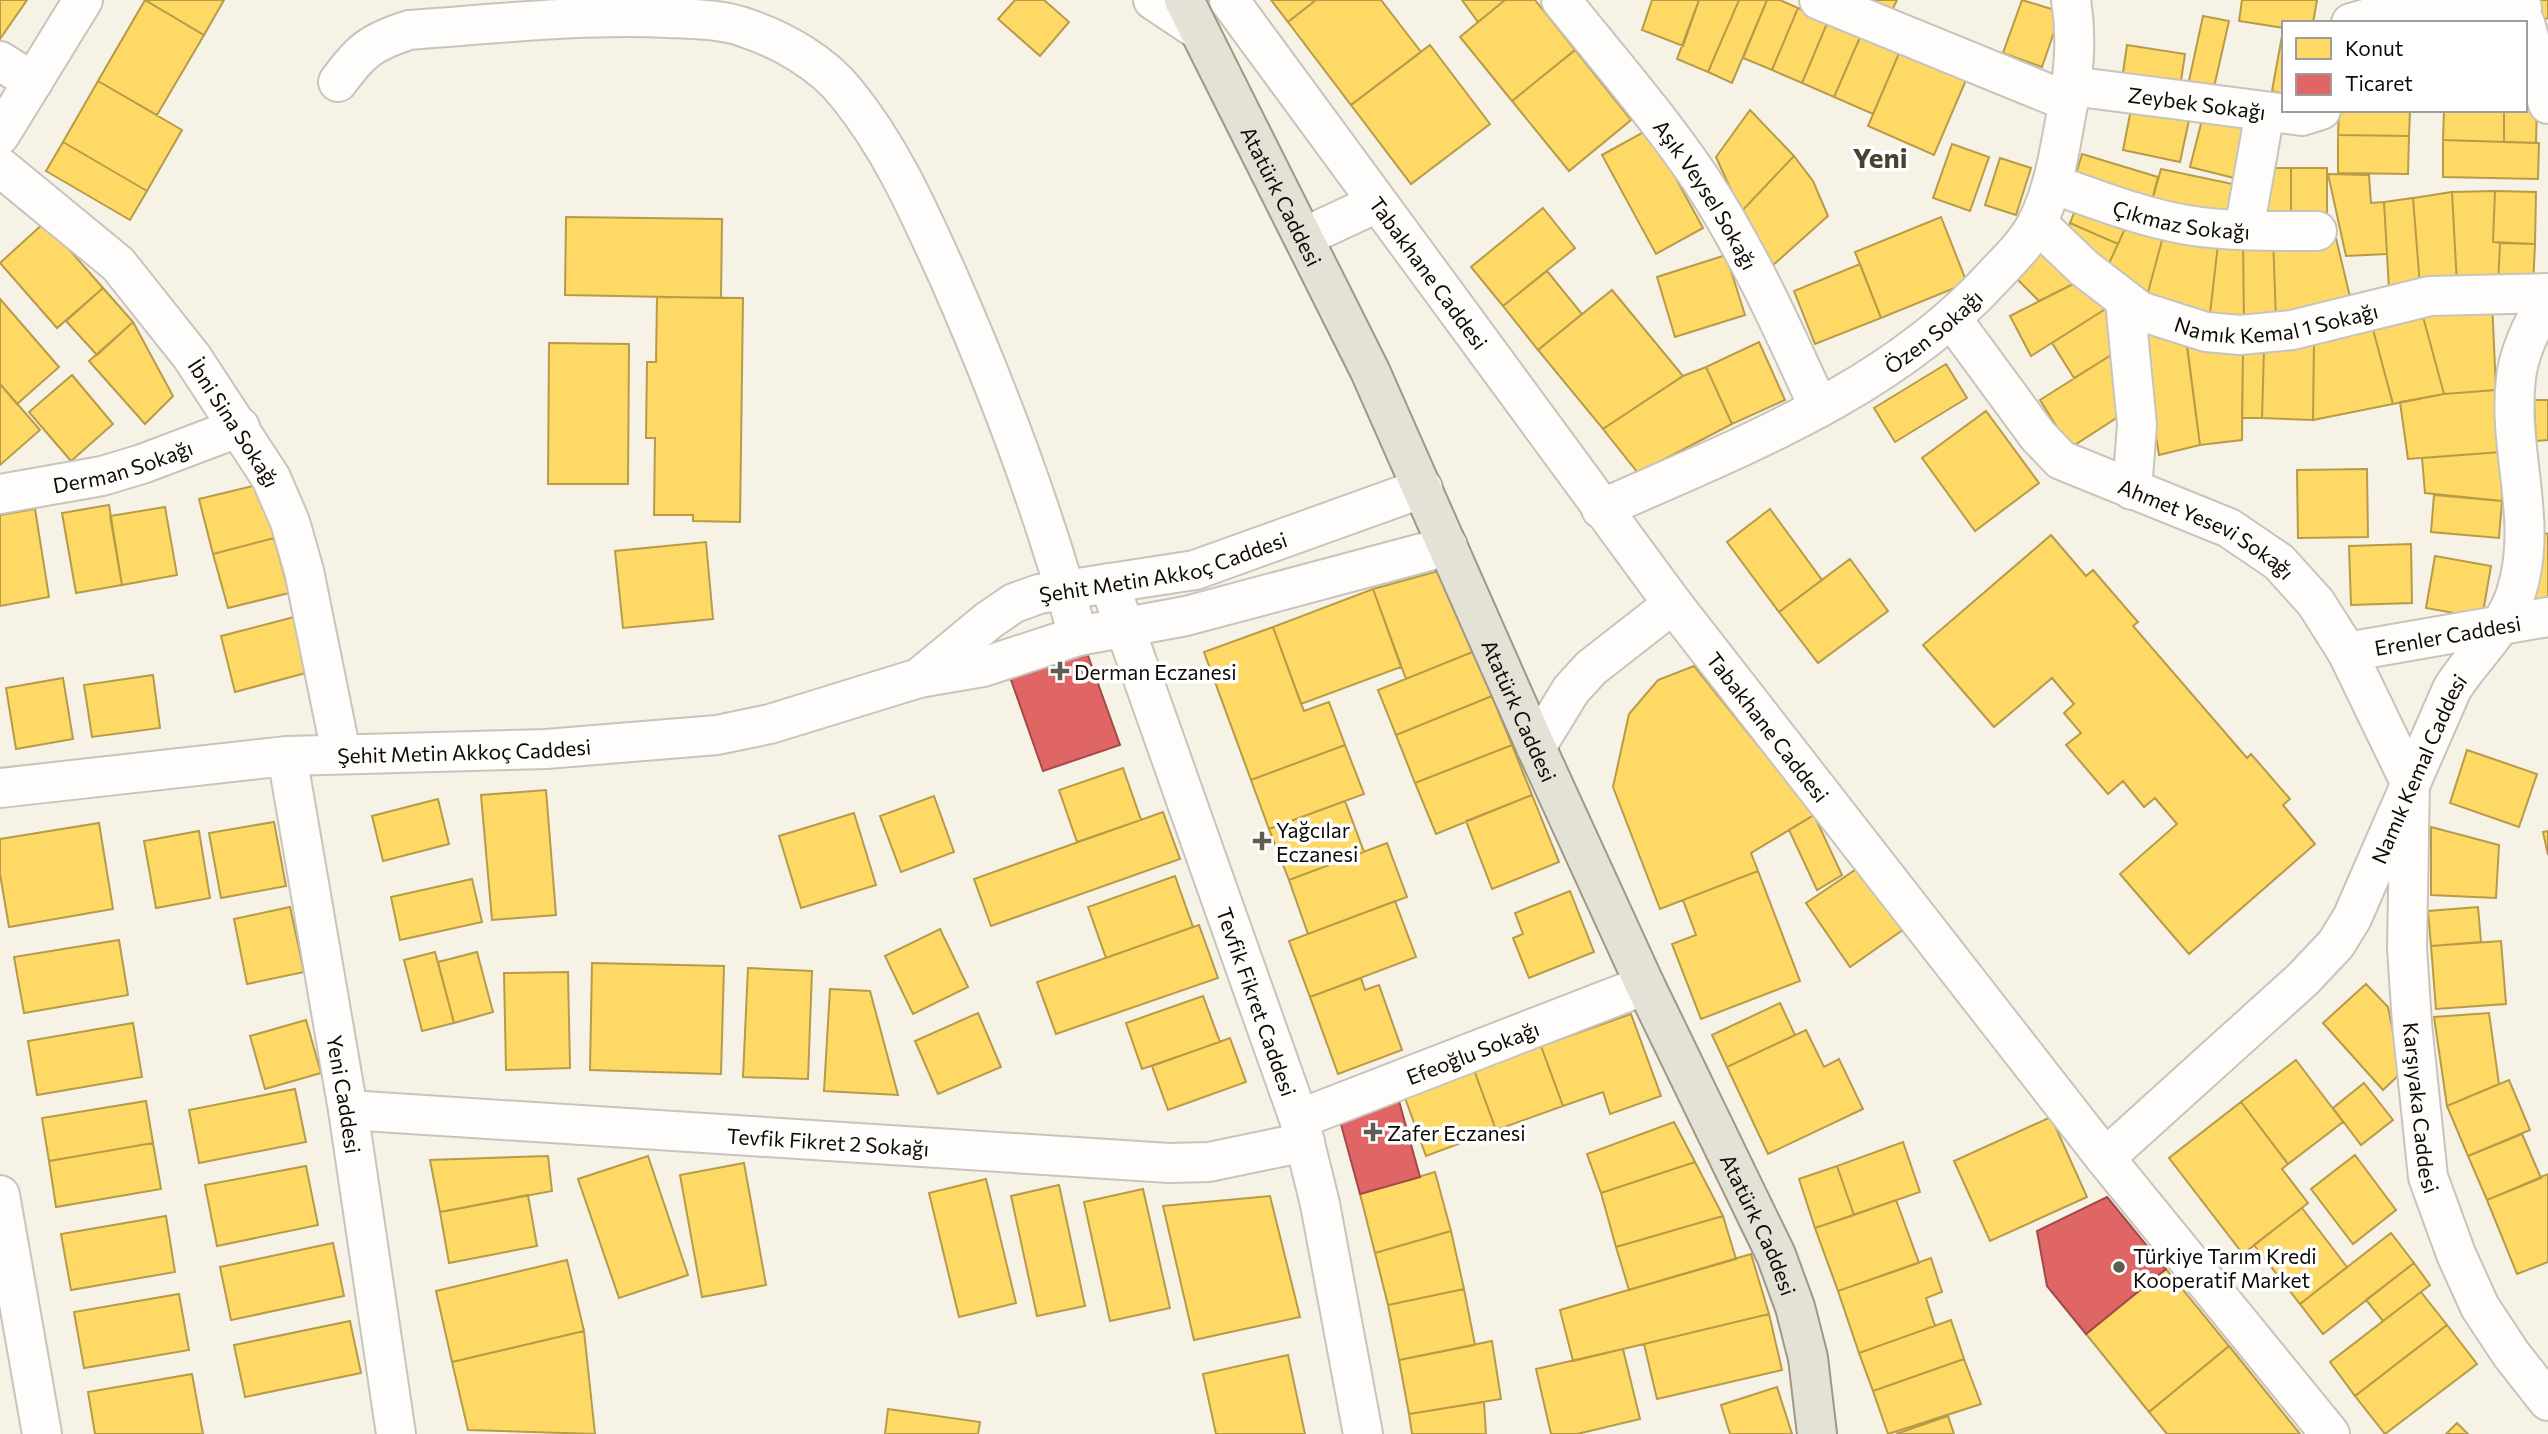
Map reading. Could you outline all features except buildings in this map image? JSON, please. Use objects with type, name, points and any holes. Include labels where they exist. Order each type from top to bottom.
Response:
[{"type":"main road","name":"Atatürk Caddesi","points":[[1191,15],[1304,237],[1423,488],[1536,747],[1781,1268],[1796,1307],[1808,1358],[1817,1434]]},
{"type":"street","points":[[0,135],[83,0]]},
{"type":"street","points":[[1153,0],[1191,15]]},
{"type":"street","name":"Tabakhane Caddesi","points":[[1229,0],[1673,604],[2105,1158],[2330,1434]]},
{"type":"street","name":"Aşık Veysel Sokağı","points":[[1561,0],[1646,102],[1702,182],[1754,270],[1819,408]]},
{"type":"street","name":"Zeybek Sokağı","points":[[1819,0],[2070,94],[2302,116],[2315,112]]},
{"type":"street","name":"Özen Sokağı","points":[[1601,509],[1819,408],[1877,374],[1952,319],[2026,241],[2037,223],[2052,184],[2070,94],[2076,26],[2071,0]]},
{"type":"street","points":[[2358,21],[2372,17],[2523,13]]},
{"type":"street","points":[[338,82],[358,54],[377,40],[409,30],[625,16],[692,19],[744,27],[785,45],[818,67],[845,92],[870,125],[913,199],[974,336],[1047,530],[1078,636]]},
{"type":"street","points":[[2527,28],[2548,104]]},
{"type":"street","points":[[0,61],[33,82]]},
{"type":"street","points":[[2244,230],[2265,112]]},
{"type":"street","name":"İbni Sina Sokağı","points":[[0,167],[118,264],[157,310],[240,427],[271,478],[290,522],[323,656],[341,753]]},
{"type":"street","name":"Çıkmaz Sokağı","points":[[2052,184],[2153,218],[2244,230],[2317,231]]},
{"type":"street","points":[[1304,237],[1377,203]]},
{"type":"street","name":"Namık Kemal 1 Sokağı","points":[[2037,223],[2084,268],[2125,301],[2158,319],[2206,332],[2240,335],[2292,330],[2430,296],[2468,292],[2548,294]]},
{"type":"street","name":"Namık Kemal Caddesi","points":[[2105,1158],[2303,979],[2336,944],[2351,918],[2452,689],[2469,662],[2499,626],[2515,597],[2522,559],[2526,510],[2514,400],[2516,376],[2548,294]]},
{"type":"street","points":[[2125,301],[2137,425],[2132,491]]},
{"type":"street","name":"Ahmet Yesevi Sokağı","points":[[1952,319],[2048,449],[2082,471],[2230,528],[2255,543],[2299,581],[2347,652],[2410,782]]},
{"type":"street","name":"Derman Sokağı","points":[[0,494],[102,476],[240,427]]},
{"type":"street","name":"Şehit Metin Akkoç Caddesi","points":[[919,678],[989,620],[1014,603],[1066,589],[1195,570],[1423,488]]},
{"type":"street","name":"Şehit Metin Akkoç Caddesi","points":[[0,788],[287,756],[546,749],[717,735],[770,724],[919,678],[982,667],[1078,636],[1259,598],[1448,546]]},
{"type":"street","name":"Tevfik Fikret Caddesi","points":[[1109,583],[1302,1131],[1320,1204],[1363,1434]]},
{"type":"street","points":[[1536,747],[1571,690],[1591,668],[1673,604]]},
{"type":"street","name":"Erenler Caddesi","points":[[2347,652],[2548,617]]},
{"type":"street","name":"Yeni Caddesi","points":[[287,756],[348,1110],[396,1434]]},
{"type":"street","name":"Karşıyaka Caddesi","points":[[2410,782],[2407,948],[2428,1177],[2456,1254],[2480,1307],[2511,1354],[2548,1401]]},
{"type":"street","name":"Efeoğlu Sokağı","points":[[1302,1131],[1646,985]]},
{"type":"street","name":"Tevfik Fikret 2 Sokağı","points":[[348,1110],[1169,1163],[1209,1162],[1302,1131]]},
{"type":"street","points":[[0,1195],[42,1434]]},
{"type":"place","name":"Derman Eczanesi","points":[[1060,671]]},
{"type":"place","name":"Yağcılar Eczanesi","points":[[1262,841]]},
{"type":"place","name":"Zafer Eczanesi","points":[[1373,1132]]},
{"type":"place","name":"Türkiye Tarım Kredi Kooperatif Market","points":[[2119,1267]]},
{"type":"district","name":"Yeni","points":[[1880,157]]}]
